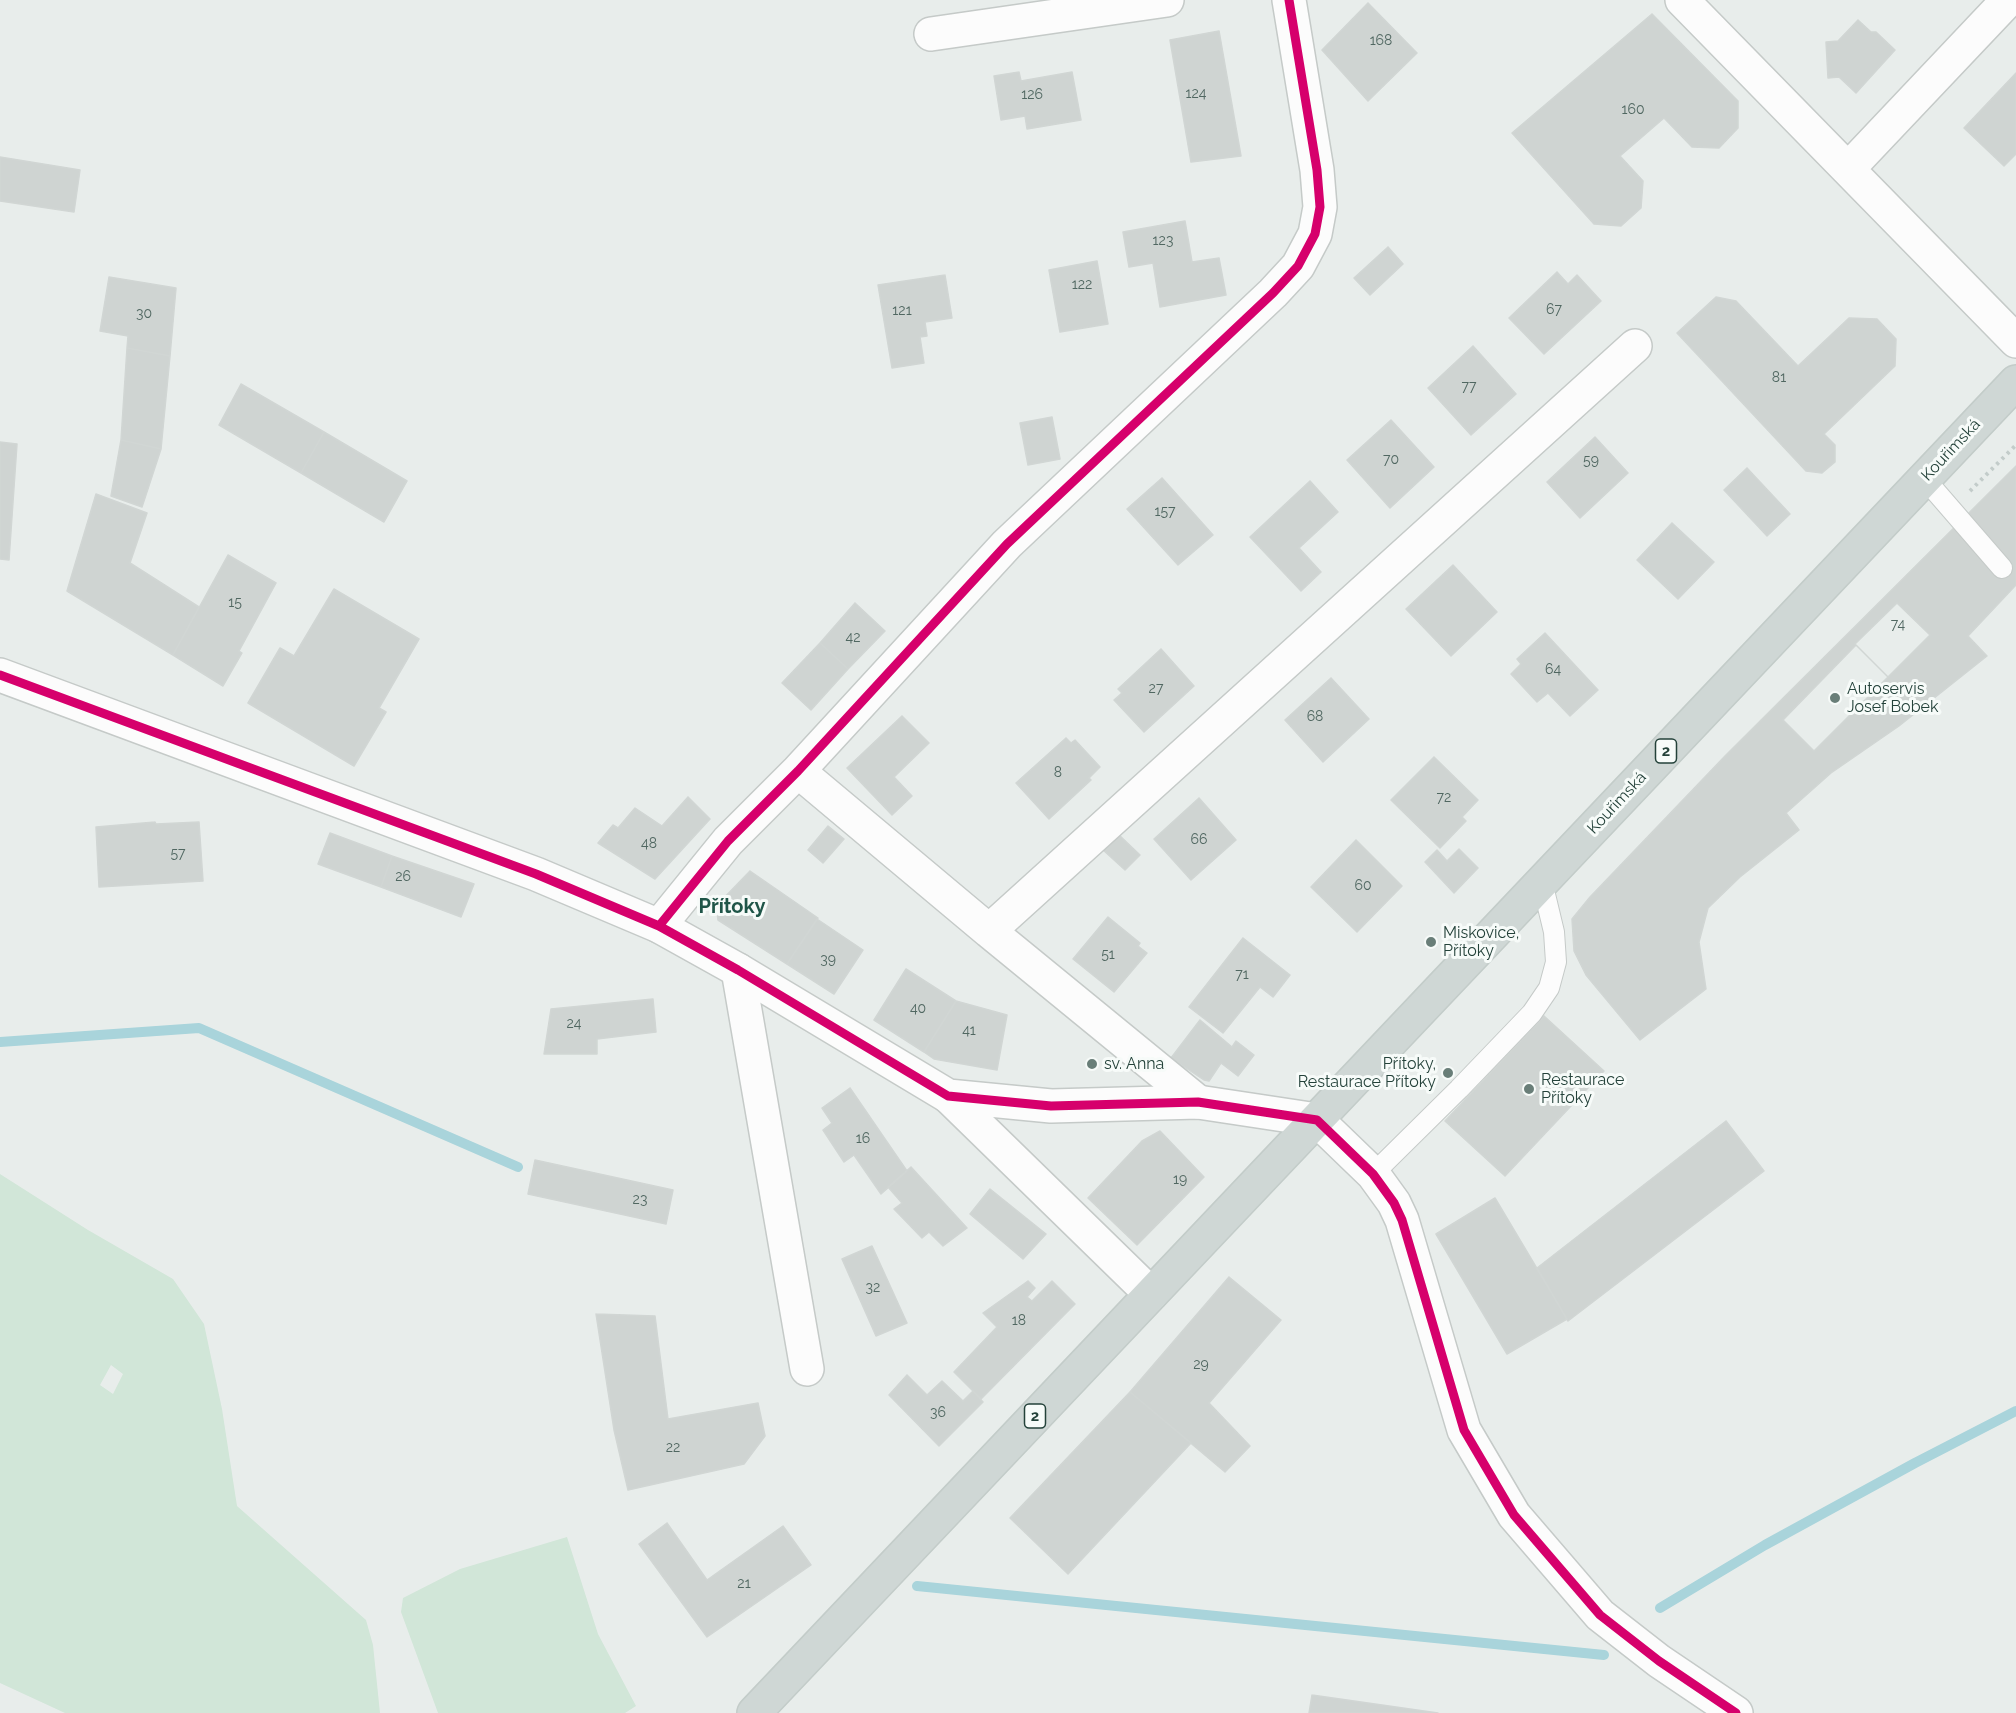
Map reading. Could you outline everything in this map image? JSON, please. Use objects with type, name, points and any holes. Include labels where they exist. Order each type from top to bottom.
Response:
[{"type":"main road","name":"Kouřimská","points":[[1317,1120],[2016,382]]},
{"type":"main road","name":"2","points":[[754,1713],[1317,1120]]},
{"type":"street","points":[[931,34],[1167,0]]},
{"type":"street","points":[[659,926],[728,841],[798,771],[1007,544],[1273,293],[1298,266],[1315,234],[1320,207],[1317,170],[1290,0]]},
{"type":"street","points":[[1682,0],[2016,341]]},
{"type":"street","points":[[1849,168],[2008,0]]},
{"type":"street","points":[[989,931],[1635,346]]},
{"type":"street","points":[[0,675],[536,874],[659,926],[738,970],[948,1096],[1151,1294]]},
{"type":"street","points":[[798,771],[1198,1102]]},
{"type":"street","points":[[738,970],[807,1369]]},
{"type":"street","points":[[948,1096],[1051,1106],[1198,1102],[1317,1120],[1373,1174],[1394,1203],[1402,1220],[1464,1430],[1514,1515],[1600,1615],[1659,1661],[1736,1713]]},
{"type":"lane","points":[[1924,478],[2002,568]]},
{"type":"lane","points":[[1373,1174],[1532,1013],[1549,988],[1556,962],[1554,932],[1542,882]]},
{"type":"path","points":[[1952,510],[2016,445]]},
{"type":"green space","points":[[0,1174],[88,1230],[173,1279],[204,1324],[222,1409],[237,1506],[366,1620],[373,1645],[380,1713],[65,1713],[0,1683]],"holes":[[[111,1365],[123,1374],[113,1394],[100,1385]]]},
{"type":"green space","points":[[567,1537],[598,1634],[636,1706],[625,1713],[438,1713],[401,1612],[403,1598],[460,1569]]},
{"type":"building","points":[[1368,3],[1417,53],[1368,101],[1322,50]]},
{"type":"building","points":[[1652,14],[1738,101],[1738,128],[1719,148],[1692,147],[1664,118],[1620,156],[1643,181],[1641,208],[1621,226],[1594,224],[1512,133]]},
{"type":"building","points":[[1858,20],[1871,32],[1876,32],[1895,50],[1856,93],[1839,77],[1828,78],[1826,42],[1838,41]]},
{"type":"building","points":[[1219,31],[1241,156],[1191,162],[1170,40]]},
{"type":"building","points":[[1019,72],[1021,81],[1072,72],[1081,120],[1027,129],[1025,116],[1001,120],[994,76]]},
{"type":"building","points":[[2016,73],[2016,154],[2004,166],[1964,128]]},
{"type":"building","points":[[0,157],[80,170],[74,212],[0,201]]},
{"type":"building","points":[[1185,221],[1192,262],[1219,258],[1226,295],[1160,307],[1153,263],[1129,267],[1123,232]]},
{"type":"building","points":[[1388,247],[1403,264],[1370,295],[1354,278]]},
{"type":"building","points":[[1097,261],[1108,324],[1060,332],[1049,270]]},
{"type":"building","points":[[1557,272],[1568,284],[1577,275],[1601,301],[1544,354],[1509,318]]},
{"type":"building","points":[[945,275],[952,318],[925,322],[927,336],[920,337],[924,363],[892,368],[878,285]]},
{"type":"building","points":[[109,277],[176,288],[170,356],[127,348],[128,336],[100,331]]},
{"type":"building","points":[[1716,297],[1736,301],[1798,366],[1849,318],[1877,319],[1896,339],[1895,366],[1824,434],[1835,445],[1835,462],[1822,473],[1806,471],[1677,333]]},
{"type":"building","points":[[1473,346],[1516,394],[1471,435],[1428,388]]},
{"type":"building","points":[[127,348],[170,356],[161,449],[121,440]]},
{"type":"building","points":[[241,384],[324,432],[301,473],[219,425]]},
{"type":"building","points":[[1052,417],[1060,459],[1028,465],[1020,423]]},
{"type":"building","points":[[1391,420],[1434,467],[1390,508],[1347,460]]},
{"type":"building","points":[[324,432],[407,481],[384,522],[301,473]]},
{"type":"building","points":[[1595,437],[1628,473],[1580,518],[1547,482]]},
{"type":"building","points":[[121,440],[161,449],[142,507],[111,496]]},
{"type":"building","points":[[0,442],[17,444],[9,560],[0,559]]},
{"type":"building","points":[[2016,466],[2016,585],[1968,636],[1987,656],[1899,726],[1831,773],[1786,813],[1799,830],[1740,877],[1708,908],[1699,942],[1706,989],[1640,1040],[1586,975],[1574,951],[1572,919],[1590,897],[1725,756]]},
{"type":"building","points":[[1747,468],[1790,514],[1767,536],[1724,490]]},
{"type":"building","points":[[1162,478],[1213,535],[1178,565],[1127,509]]},
{"type":"building","points":[[1310,481],[1338,512],[1299,548],[1321,572],[1301,591],[1250,537]]},
{"type":"building","points":[[96,494],[147,513],[130,563],[199,607],[173,655],[67,591]]},
{"type":"building","points":[[1672,523],[1714,562],[1678,599],[1637,560]]},
{"type":"building","points":[[228,555],[276,583],[223,686],[173,655]]},
{"type":"building","points":[[1453,565],[1497,612],[1451,656],[1406,609]]},
{"type":"building","points":[[334,589],[419,639],[379,708],[386,712],[354,766],[248,703],[280,648],[294,656]]},
{"type":"building","points":[[855,603],[885,631],[848,669],[820,643]]},
{"type":"building","points":[[1897,603],[1930,635],[1888,677],[1855,644]]},
{"type":"building","points":[[1545,633],[1598,690],[1570,716],[1548,693],[1537,702],[1511,674],[1521,664],[1517,659]]},
{"type":"building","points":[[820,643],[848,669],[811,710],[782,683]]},
{"type":"building","name":"Autoservis Josef Bobek","points":[[1856,645],[1888,677],[1814,751],[1783,720]]},
{"type":"building","points":[[1161,649],[1194,686],[1144,732],[1114,700],[1122,693],[1118,689]]},
{"type":"building","points":[[1331,678],[1369,719],[1323,762],[1285,720]]},
{"type":"building","points":[[902,716],[929,743],[894,777],[912,796],[892,815],[847,768]]},
{"type":"building","points":[[1066,738],[1071,743],[1075,740],[1100,767],[1089,778],[1091,780],[1049,819],[1016,783]]},
{"type":"building","points":[[1434,757],[1478,800],[1462,817],[1466,821],[1440,848],[1391,800]]},
{"type":"building","points":[[688,797],[710,819],[655,879],[598,843],[613,825],[618,828],[635,808],[662,826]]},
{"type":"building","points":[[1199,798],[1236,840],[1191,880],[1154,839]]},
{"type":"building","points":[[155,822],[156,824],[199,822],[203,881],[99,887],[96,827]]},
{"type":"building","points":[[828,826],[844,839],[823,863],[808,850]]},
{"type":"building","points":[[330,833],[392,856],[381,887],[318,864]]},
{"type":"building","points":[[1118,834],[1140,855],[1125,870],[1102,849]]},
{"type":"building","points":[[1356,840],[1402,886],[1357,932],[1311,887]]},
{"type":"building","points":[[1459,849],[1478,868],[1454,893],[1425,862],[1437,850],[1447,861]]},
{"type":"building","points":[[392,856],[474,884],[461,917],[381,887]]},
{"type":"building","points":[[750,871],[818,918],[787,964],[718,920],[716,906]]},
{"type":"building","points":[[1108,917],[1140,943],[1138,946],[1147,953],[1114,992],[1073,959]]},
{"type":"building","points":[[817,919],[863,950],[834,994],[787,964]]},
{"type":"building","points":[[1243,938],[1290,975],[1273,997],[1260,987],[1223,1033],[1189,1007]]},
{"type":"building","points":[[906,969],[956,1001],[924,1052],[874,1020]]},
{"type":"building","points":[[653,999],[656,1032],[597,1039],[597,1054],[544,1054],[551,1009]]},
{"type":"building","points":[[956,1001],[1007,1015],[997,1070],[934,1059],[924,1052]]},
{"type":"building","points":[[1544,1016],[1604,1071],[1505,1176],[1445,1121]]},
{"type":"building","points":[[1200,1020],[1232,1047],[1236,1041],[1254,1055],[1238,1076],[1221,1063],[1209,1081],[1204,1080],[1171,1058]]},
{"type":"building","points":[[850,1088],[907,1171],[881,1194],[854,1155],[844,1162],[823,1130],[832,1123],[822,1108]]},
{"type":"building","points":[[1726,1121],[1764,1171],[1568,1321],[1537,1268]]},
{"type":"building","points":[[1160,1131],[1204,1177],[1137,1245],[1088,1198],[1142,1141]]},
{"type":"building","points":[[535,1160],[673,1190],[666,1224],[528,1194]]},
{"type":"building","points":[[911,1167],[967,1228],[943,1246],[929,1232],[922,1238],[894,1209],[902,1203],[888,1187]]},
{"type":"building","points":[[990,1189],[1046,1234],[1023,1259],[970,1214]]},
{"type":"building","points":[[1495,1198],[1567,1319],[1507,1354],[1436,1234]]},
{"type":"building","points":[[872,1246],[907,1323],[876,1336],[842,1259]]},
{"type":"building","points":[[1229,1277],[1281,1320],[1209,1403],[1250,1446],[1225,1472],[1130,1392]]},
{"type":"building","points":[[1028,1281],[1035,1288],[1027,1297],[1032,1301],[1052,1281],[1075,1304],[981,1399],[954,1372],[997,1327],[983,1313]]},
{"type":"building","points":[[596,1314],[655,1316],[668,1419],[758,1403],[765,1436],[744,1464],[628,1490],[614,1430]]},
{"type":"building","points":[[907,1375],[927,1395],[942,1381],[963,1401],[973,1391],[983,1402],[939,1446],[889,1395]]},
{"type":"building","points":[[1130,1392],[1191,1443],[1068,1574],[1010,1518]]},
{"type":"building","points":[[667,1523],[707,1580],[783,1526],[811,1565],[707,1637],[639,1544]]},
{"type":"building","points":[[1312,1695],[1438,1713],[1309,1713]]},
{"type":"waterway","points":[[0,1042],[199,1028],[518,1167]]},
{"type":"waterway","points":[[1660,1608],[1765,1545],[2016,1411]]},
{"type":"waterway","points":[[917,1586],[1604,1655]]},
{"type":"cycle path","points":[[659,926],[728,841],[798,771],[1007,544],[1273,293],[1298,266],[1315,234],[1320,207],[1317,170],[1289,0]]},
{"type":"cycle path","points":[[0,675],[536,874],[659,926],[738,970],[948,1096],[1051,1106],[1198,1102],[1317,1120],[1373,1174],[1394,1203],[1402,1220],[1464,1430],[1514,1515],[1600,1615],[1659,1661],[1736,1713]]},
{"type":"place","name":"Autoservis Josef Bobek","points":[[1835,698]]},
{"type":"place","name":"Miskovice, Přítoky","points":[[1431,942]]},
{"type":"place","name":"sv. Anna","points":[[1092,1064]]},
{"type":"place","name":"Přítoky, Restaurace Přítoky","points":[[1448,1073]]},
{"type":"place","name":"Restaurace Přítoky","points":[[1529,1089]]},
{"type":"district","name":"Přítoky","points":[[732,907]]}]
